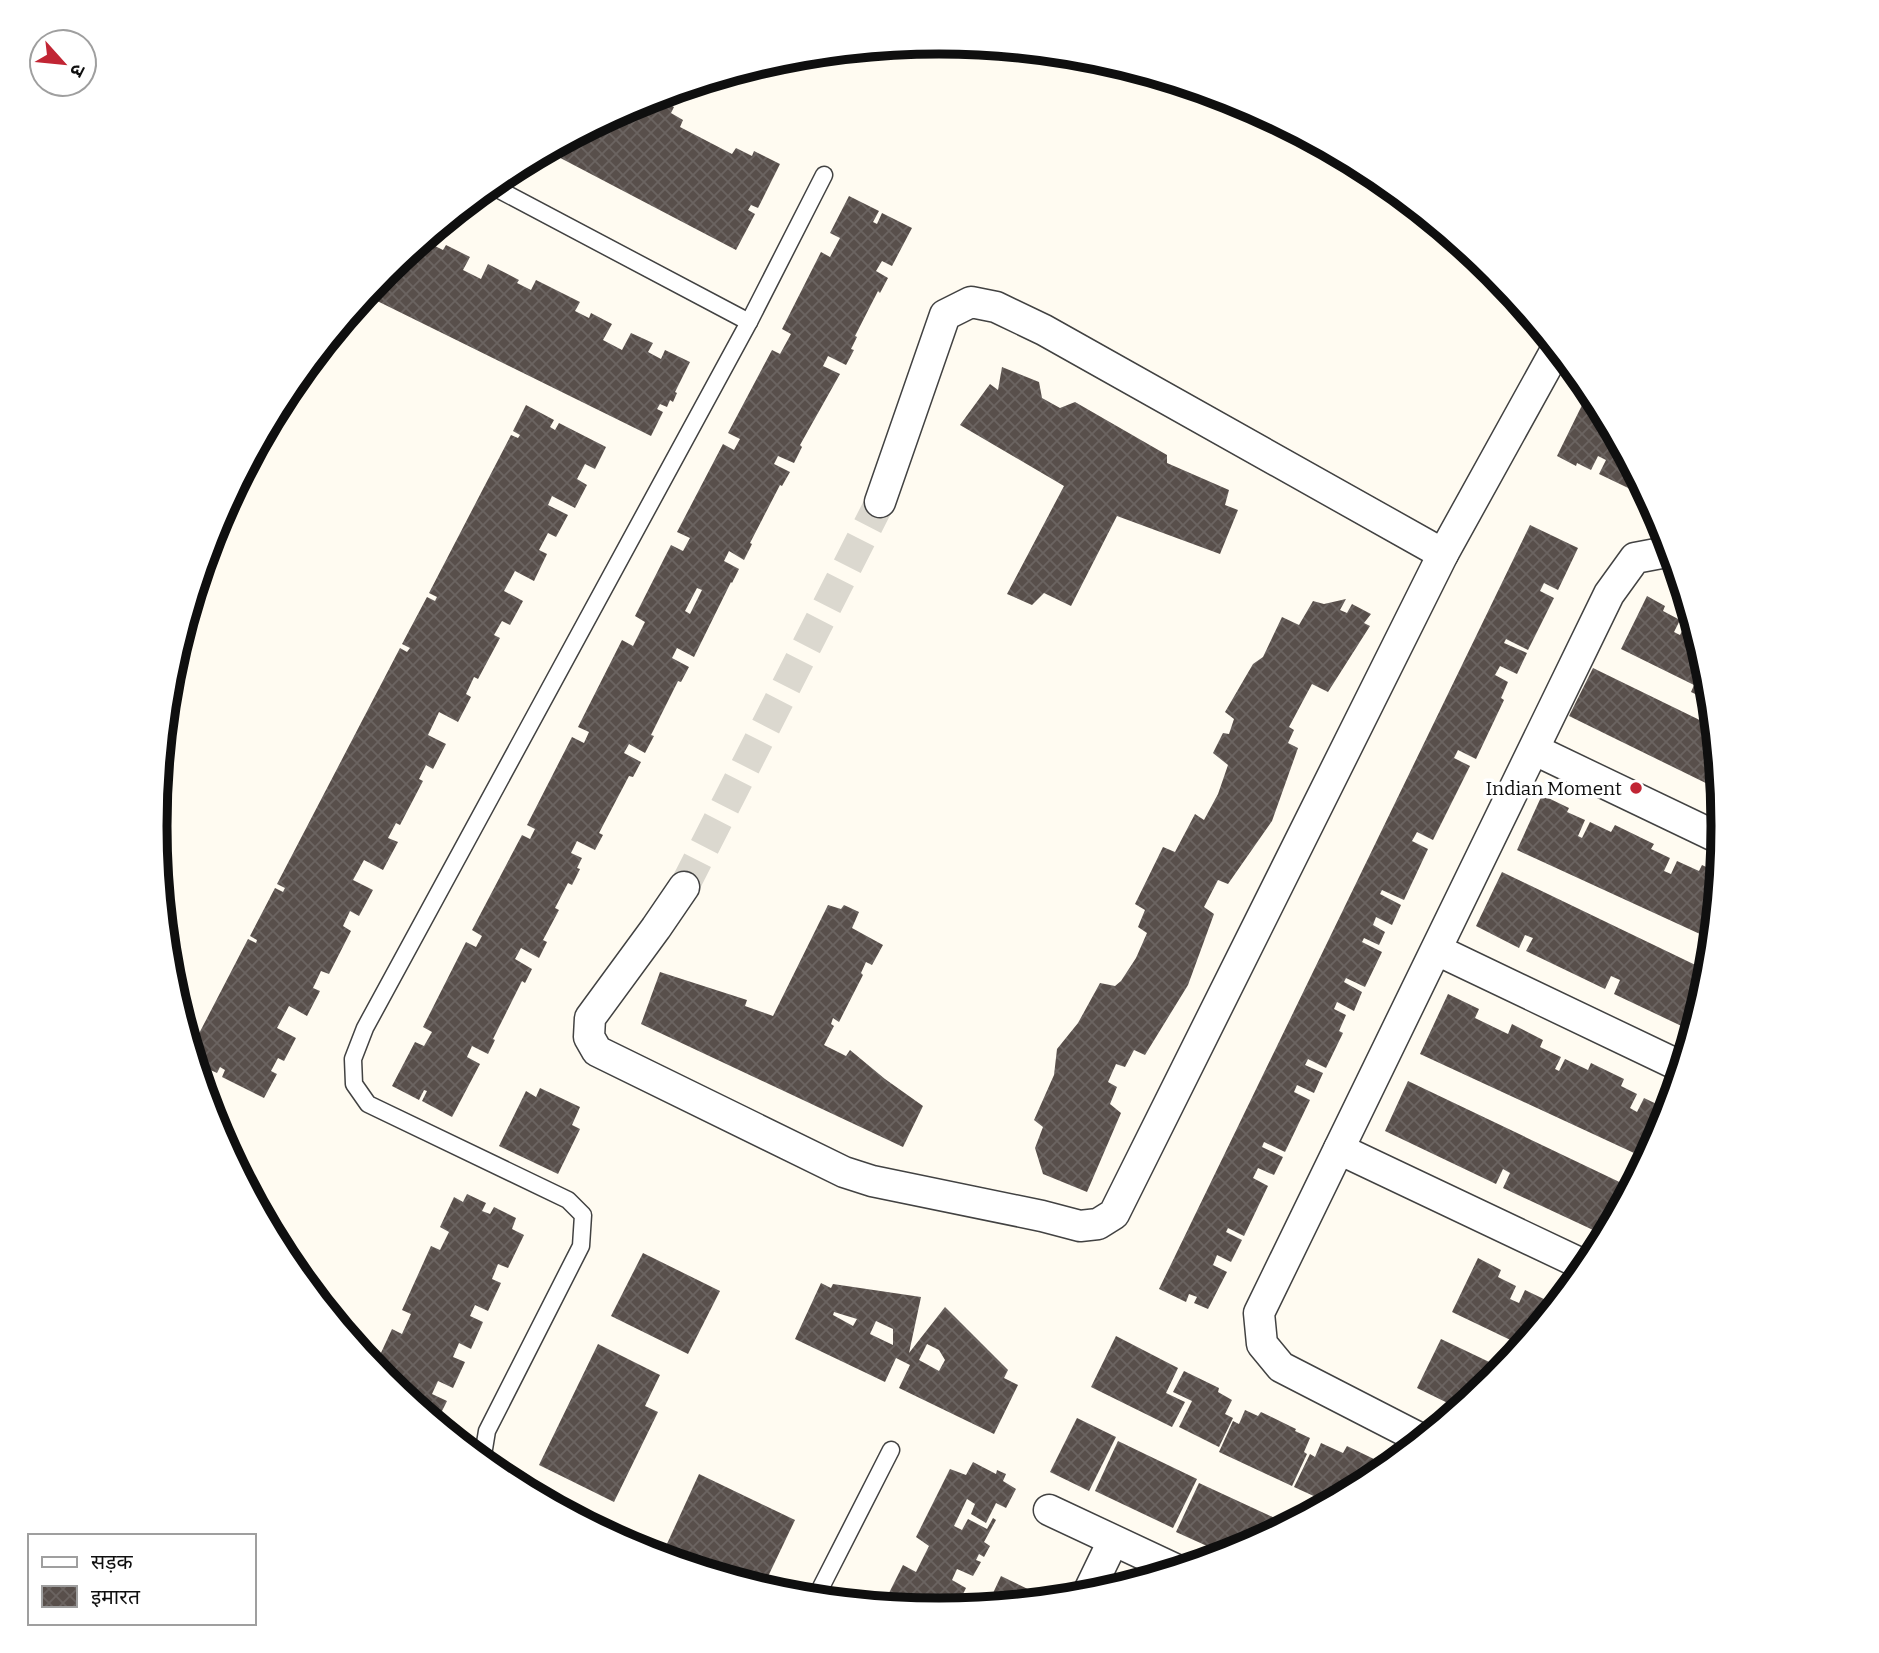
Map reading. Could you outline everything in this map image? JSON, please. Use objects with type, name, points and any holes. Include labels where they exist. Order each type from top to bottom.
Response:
[{"type":"street","points":[[880,502],[944,315],[971,302],[996,307],[1044,330],[1443,554]]},
{"type":"street","points":[[684,887],[590,1018],[589,1037],[597,1052],[844,1172],[872,1181],[1080,1226],[1098,1224],[1114,1214],[1443,554],[1552,356]]},
{"type":"street","points":[[1414,1436],[1281,1367],[1262,1343],[1259,1313],[1609,594],[1635,558],[1661,553]]},
{"type":"street","points":[[1535,750],[1712,835]]},
{"type":"street","points":[[1437,950],[1674,1063]]},
{"type":"street","points":[[1339,1149],[1578,1262]]},
{"type":"street","points":[[1049,1510],[1165,1565]]},
{"type":"street","points":[[1093,1583],[1113,1541]]},
{"type":"lane","points":[[484,1450],[487,1431],[582,1246],[583,1215],[568,1200],[368,1104],[354,1084],[353,1059],[365,1028],[749,322],[824,175]]},
{"type":"lane","points":[[501,190],[749,322]]},
{"type":"lane","points":[[820,1589],[891,1450]]},
{"type":"building","points":[[668,104],[674,107],[671,113],[683,120],[680,127],[732,154],[736,148],[752,156],[754,151],[780,164],[758,208],[751,205],[748,210],[755,214],[736,250],[557,156],[598,134]]},
{"type":"building","points":[[849,196],[879,211],[873,222],[877,224],[882,213],[912,228],[892,266],[882,261],[876,271],[888,278],[880,293],[878,291],[855,336],[857,337],[851,349],[854,350],[846,365],[828,356],[823,366],[840,374],[800,445],[802,447],[794,463],[778,456],[774,464],[790,472],[782,486],[780,485],[744,560],[729,551],[724,561],[739,569],[694,657],[677,648],[672,658],[689,667],[681,682],[678,681],[645,753],[629,744],[624,753],[641,762],[633,777],[629,776],[599,833],[603,835],[595,850],[577,841],[571,853],[582,858],[577,868],[580,869],[572,885],[568,883],[555,908],[559,910],[543,940],[547,942],[539,958],[521,948],[515,959],[532,969],[525,983],[522,981],[488,1054],[472,1046],[467,1057],[480,1064],[452,1117],[422,1101],[427,1091],[424,1090],[419,1100],[392,1086],[415,1042],[424,1046],[432,1032],[423,1027],[466,942],[476,947],[482,936],[472,930],[522,835],[530,839],[535,829],[527,825],[572,737],[584,743],[589,732],[578,727],[622,640],[633,646],[645,622],[635,616],[671,545],[683,551],[690,538],[677,532],[723,444],[734,450],[740,439],[728,433],[772,350],[780,354],[791,334],[782,329],[821,252],[830,257],[840,238],[830,233]],"holes":[[[697,588],[702,590],[690,614],[685,611]]]},
{"type":"building","points":[[432,244],[443,250],[446,245],[470,257],[463,270],[481,279],[488,264],[519,280],[517,283],[531,290],[536,280],[580,302],[575,311],[589,318],[591,313],[612,324],[603,340],[622,350],[631,333],[653,343],[648,352],[661,359],[665,350],[690,362],[673,402],[670,400],[667,407],[660,404],[657,409],[663,412],[651,436],[375,300]]},
{"type":"building","points":[[1002,367],[1039,382],[1042,398],[1060,408],[1075,402],[1167,455],[1167,463],[1229,490],[1225,505],[1238,510],[1220,554],[1117,516],[1071,606],[1044,593],[1032,605],[1007,594],[1064,486],[960,425],[990,384],[998,390]]},
{"type":"building","points":[[1584,401],[1635,491],[1599,474],[1606,460],[1598,456],[1591,470],[1557,456]]},
{"type":"building","points":[[526,405],[554,420],[550,427],[555,430],[559,423],[606,447],[595,469],[585,464],[577,479],[587,485],[575,508],[552,496],[548,505],[568,515],[556,537],[548,533],[539,550],[547,554],[534,581],[515,571],[504,591],[523,601],[510,625],[502,621],[494,635],[500,638],[478,679],[474,677],[466,694],[471,697],[458,722],[439,712],[428,735],[446,744],[433,769],[426,765],[419,779],[423,781],[400,825],[396,823],[388,838],[398,842],[383,870],[364,860],[353,880],[373,890],[359,916],[350,911],[343,926],[351,931],[329,974],[321,971],[313,988],[320,991],[307,1016],[289,1006],[277,1028],[296,1038],[284,1061],[278,1058],[271,1071],[277,1074],[264,1098],[222,1077],[225,1070],[220,1067],[217,1073],[206,1068],[197,1037],[248,939],[256,943],[257,940],[250,936],[275,888],[283,892],[285,888],[277,884],[400,648],[407,652],[410,648],[402,644],[427,597],[435,601],[437,597],[429,593],[511,435],[518,438],[520,435],[513,431]]},
{"type":"building","points":[[1530,525],[1578,548],[1558,590],[1544,583],[1540,591],[1554,598],[1528,650],[1506,639],[1504,643],[1527,653],[1517,674],[1500,666],[1495,675],[1508,682],[1501,698],[1504,700],[1476,759],[1458,750],[1454,758],[1470,766],[1433,840],[1417,832],[1412,841],[1428,849],[1404,900],[1382,890],[1380,894],[1401,905],[1392,925],[1376,917],[1373,925],[1385,932],[1379,945],[1364,938],[1362,942],[1382,952],[1365,987],[1346,978],[1344,982],[1362,992],[1354,1011],[1337,1002],[1334,1009],[1346,1015],[1339,1031],[1343,1033],[1326,1068],[1308,1059],[1305,1065],[1323,1073],[1314,1093],[1297,1085],[1294,1092],[1310,1100],[1285,1152],[1264,1142],[1262,1147],[1283,1157],[1274,1175],[1258,1168],[1253,1178],[1268,1186],[1244,1236],[1228,1228],[1226,1232],[1242,1240],[1231,1262],[1217,1255],[1213,1265],[1227,1272],[1208,1309],[1194,1303],[1197,1297],[1189,1294],[1186,1302],[1159,1289]]},
{"type":"building","points":[[1647,596],[1665,606],[1663,611],[1680,620],[1674,632],[1680,635],[1685,626],[1700,696],[1691,692],[1694,685],[1621,649]]},
{"type":"building","points":[[1346,599],[1340,610],[1347,613],[1352,604],[1371,614],[1364,623],[1370,626],[1328,692],[1312,684],[1289,727],[1294,730],[1288,743],[1298,748],[1272,821],[1228,884],[1218,880],[1204,907],[1214,914],[1188,985],[1145,1055],[1134,1050],[1125,1067],[1116,1064],[1108,1082],[1117,1087],[1110,1104],[1121,1113],[1087,1192],[1043,1174],[1035,1148],[1043,1127],[1034,1120],[1054,1075],[1057,1049],[1078,1023],[1100,983],[1115,986],[1136,958],[1147,933],[1138,927],[1145,910],[1135,904],[1163,847],[1175,852],[1195,814],[1204,820],[1218,794],[1228,765],[1213,753],[1223,733],[1229,734],[1234,719],[1225,712],[1253,664],[1263,657],[1282,617],[1299,625],[1313,601],[1324,604]]},
{"type":"building","points":[[1593,668],[1704,722],[1710,785],[1569,716]]},
{"type":"building","points":[[1542,795],[1569,808],[1567,812],[1585,820],[1578,836],[1582,838],[1590,822],[1611,832],[1615,825],[1654,844],[1651,849],[1670,858],[1664,871],[1671,874],[1677,861],[1699,871],[1702,865],[1710,869],[1704,936],[1517,850]]},
{"type":"building","points":[[1502,872],[1699,967],[1685,1027],[1614,994],[1620,980],[1611,976],[1605,989],[1526,951],[1533,938],[1525,935],[1519,948],[1476,926]]},
{"type":"building","points":[[828,905],[841,909],[844,905],[859,912],[852,928],[883,945],[872,965],[866,962],[861,973],[863,975],[839,1022],[833,1018],[831,1024],[834,1026],[824,1045],[846,1056],[850,1050],[923,1106],[903,1147],[641,1024],[660,972],[747,1000],[745,1006],[773,1016]]},
{"type":"building","points":[[1448,994],[1479,1009],[1475,1018],[1508,1034],[1512,1024],[1543,1040],[1540,1047],[1561,1057],[1555,1069],[1559,1071],[1565,1059],[1588,1070],[1591,1063],[1624,1079],[1621,1086],[1637,1094],[1630,1108],[1637,1112],[1644,1098],[1659,1105],[1638,1155],[1420,1054]]},
{"type":"building","points":[[1408,1081],[1623,1184],[1597,1232],[1503,1188],[1510,1173],[1503,1169],[1496,1184],[1385,1131]]},
{"type":"building","points":[[540,1088],[580,1107],[572,1125],[580,1129],[558,1174],[499,1146],[526,1091],[536,1097]]},
{"type":"building","points":[[467,1194],[486,1203],[482,1211],[490,1214],[494,1207],[516,1218],[512,1229],[524,1235],[508,1268],[498,1264],[492,1279],[501,1283],[488,1311],[475,1305],[470,1316],[483,1322],[471,1349],[459,1343],[453,1357],[465,1362],[453,1388],[438,1381],[432,1394],[447,1401],[440,1415],[379,1358],[392,1329],[402,1334],[411,1314],[402,1310],[431,1246],[440,1250],[449,1232],[440,1227],[454,1197],[463,1202]]},
{"type":"building","points":[[643,1253],[720,1291],[688,1354],[611,1316]]},
{"type":"building","points":[[1478,1258],[1501,1270],[1498,1277],[1516,1286],[1510,1299],[1519,1303],[1525,1290],[1548,1301],[1554,1295],[1515,1342],[1452,1312]]},
{"type":"building","points":[[821,1283],[831,1288],[833,1284],[921,1297],[909,1353],[945,1307],[1008,1370],[1004,1378],[1018,1385],[994,1434],[899,1388],[910,1365],[896,1358],[885,1382],[795,1339]],"holes":[[[834,1312],[857,1319],[853,1326],[833,1315]],[[876,1321],[893,1329],[893,1345],[870,1334]],[[927,1344],[939,1350],[945,1360],[939,1371],[919,1360]]]},
{"type":"building","points":[[1116,1336],[1178,1368],[1166,1393],[1185,1402],[1172,1427],[1091,1387]]},
{"type":"building","points":[[1441,1339],[1494,1364],[1451,1405],[1417,1388]]},
{"type":"building","points":[[598,1344],[660,1375],[645,1406],[658,1412],[614,1502],[539,1465]]},
{"type":"building","points":[[1184,1371],[1219,1388],[1218,1392],[1232,1400],[1225,1414],[1233,1418],[1219,1447],[1179,1427],[1192,1401],[1173,1392]]},
{"type":"building","points":[[1245,1410],[1258,1416],[1261,1412],[1310,1438],[1304,1452],[1307,1454],[1292,1486],[1219,1452],[1233,1421],[1239,1424]]},
{"type":"building","points":[[1077,1418],[1116,1437],[1089,1491],[1050,1472]]},
{"type":"building","points":[[1118,1441],[1197,1479],[1173,1528],[1095,1491]]},
{"type":"building","points":[[1321,1443],[1343,1453],[1347,1446],[1376,1460],[1369,1469],[1319,1499],[1294,1487],[1310,1454],[1315,1457]]},
{"type":"building","points":[[973,1462],[996,1474],[997,1470],[1006,1474],[1003,1481],[1016,1489],[1006,1508],[996,1503],[986,1523],[971,1514],[975,1504],[967,1499],[954,1526],[962,1530],[968,1519],[987,1529],[993,1518],[996,1520],[984,1542],[990,1546],[984,1557],[979,1554],[976,1560],[981,1562],[973,1576],[957,1569],[952,1580],[966,1588],[962,1596],[966,1598],[887,1597],[903,1565],[916,1572],[929,1546],[916,1537],[950,1469],[966,1475]]},
{"type":"building","points":[[699,1474],[795,1520],[767,1579],[692,1558],[666,1546]]},
{"type":"building","points":[[1199,1483],[1279,1520],[1213,1549],[1176,1532]]},
{"type":"building","points":[[1001,1576],[1035,1593],[991,1597]]},
{"type":"tunnel","points":[[684,887],[880,502]]},
{"type":"place","name":"Indian Moment","points":[[1636,788]]}]
